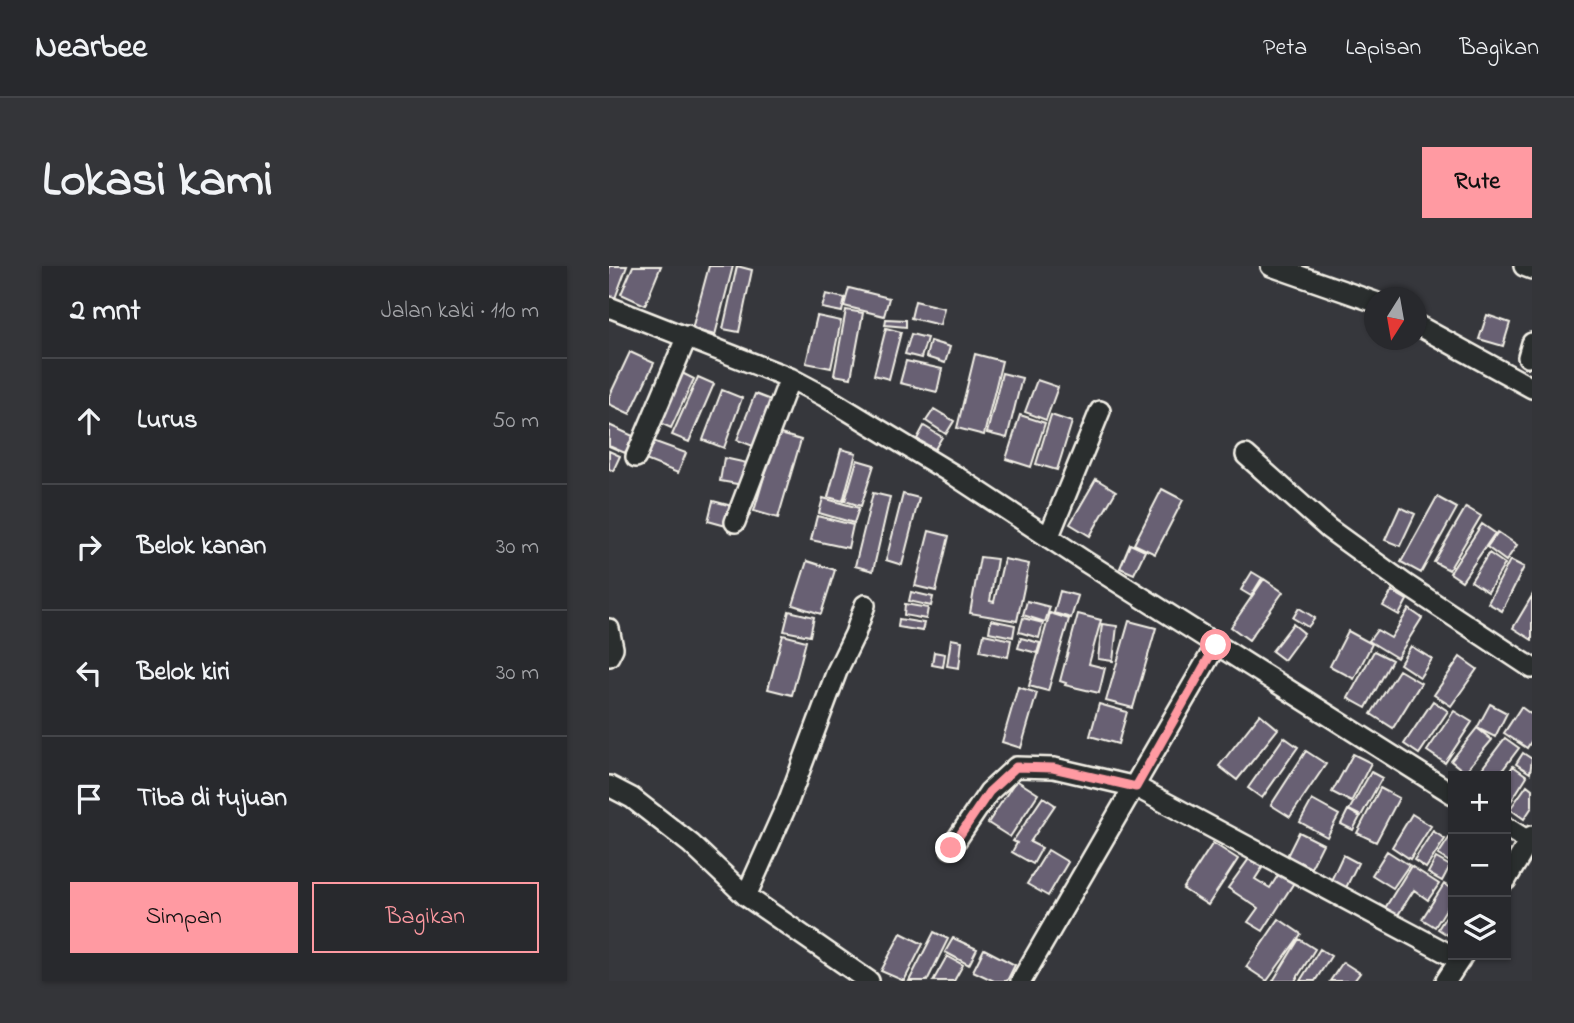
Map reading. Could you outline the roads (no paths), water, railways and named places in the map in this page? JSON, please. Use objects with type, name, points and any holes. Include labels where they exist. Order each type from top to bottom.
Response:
[{"type":"street","points":[[1271,266],[1364,299]]},
{"type":"street","points":[[1524,266],[1532,269]]},
{"type":"street","points":[[609,307],[790,378],[871,424],[1448,791]]},
{"type":"street","points":[[1427,331],[1532,388]]},
{"type":"street","points":[[636,457],[687,336]]},
{"type":"street","points":[[735,522],[790,378]]},
{"type":"street","points":[[1049,536],[1100,411]]},
{"type":"street","points":[[1246,455],[1340,537],[1405,584],[1532,668]]},
{"type":"street","points":[[746,896],[788,802],[865,605]]},
{"type":"street","points":[[609,629],[613,648],[609,656]]},
{"type":"street","points":[[1021,981],[1216,645]]},
{"type":"street","points":[[951,848],[989,792],[1016,767],[1053,768],[1136,787],[1448,951]]},
{"type":"street","points":[[609,786],[632,798],[691,844],[746,896],[869,981]]},
{"type":"street","points":[[1511,830],[1530,839],[1511,871]]},
{"type":"street","points":[[1446,981],[1460,960]]}]
